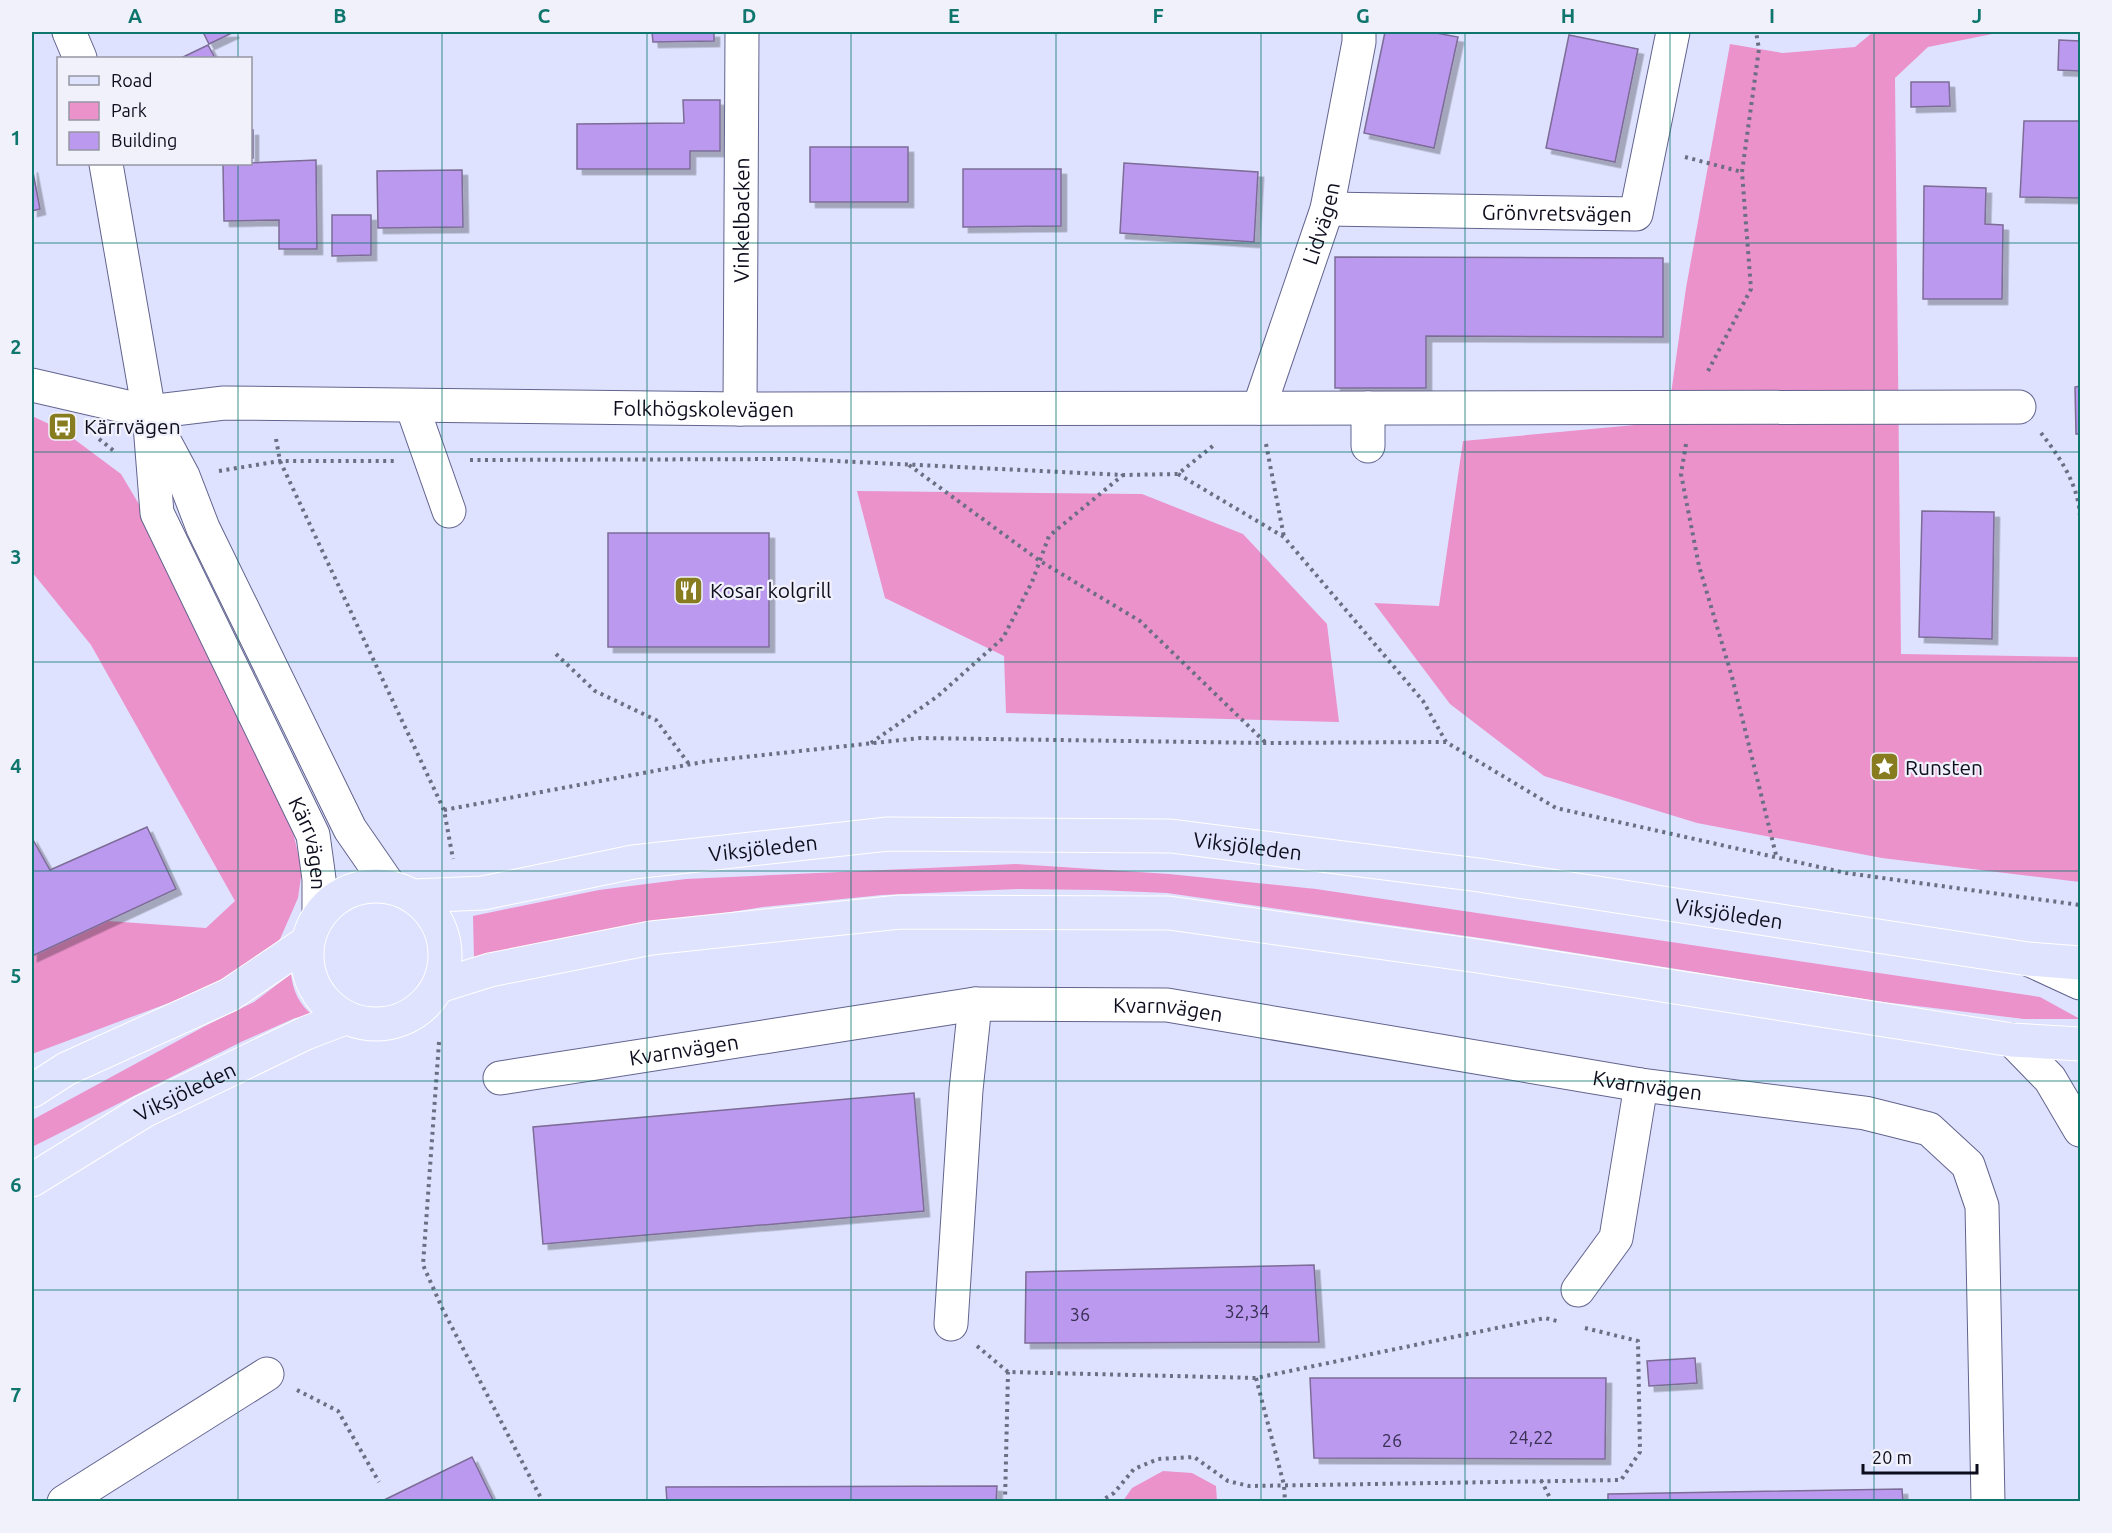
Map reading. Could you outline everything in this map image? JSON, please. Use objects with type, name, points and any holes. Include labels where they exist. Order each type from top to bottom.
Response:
[{"type":"main road","name":"Viksjöleden","points":[[400,890],[483,893],[633,862],[888,834],[1171,837],[1479,875],[2028,959],[2080,963]]},
{"type":"main road","points":[[32,1091],[66,1069],[230,995],[312,928],[345,892],[400,890],[432,914],[444,940],[445,962],[439,986],[428,1002],[409,1016],[380,1025],[345,1018],[320,998],[308,975],[312,928]]},
{"type":"main road","points":[[439,986],[490,970],[651,938],[900,912],[1169,913],[1471,955],[2012,1040],[2080,1044]]},
{"type":"main road","name":"Viksjöleden","points":[[32,1180],[144,1111],[306,1033],[345,1018]]},
{"type":"street","points":[[69,32],[80,57]]},
{"type":"street","name":"Vinkelbacken","points":[[740,409],[742,32]]},
{"type":"street","name":"Lidvägen","points":[[1259,408],[1327,209],[1359,32]]},
{"type":"street","name":"Grönvretsvägen","points":[[1327,209],[1636,214],[1673,32]]},
{"type":"street","name":"Kärrvägen","points":[[106,165],[149,412],[168,481],[203,528],[350,829],[400,890]]},
{"type":"street","name":"Folkhögskolevägen","points":[[32,385],[149,412],[224,403],[740,409],[2019,407]]},
{"type":"street","points":[[412,406],[449,512]]},
{"type":"street","points":[[1368,408],[1368,446]]},
{"type":"street","name":"Kärrvägen","points":[[168,481],[157,513],[313,835],[319,879],[312,928]]},
{"type":"street","points":[[2028,959],[2080,983]]},
{"type":"street","points":[[951,1324],[966,1089],[975,1004]]},
{"type":"street","name":"Kvarnvägen","points":[[500,1078],[975,1004],[1167,1005],[1641,1085],[1876,1116],[1929,1129],[1968,1165],[1982,1206],[1988,1502]]},
{"type":"street","points":[[2012,1040],[2050,1079],[2080,1130]]},
{"type":"street","points":[[1578,1290],[1616,1238],[1641,1085]]},
{"type":"street","points":[[64,1502],[267,1374]]},
{"type":"path","points":[[1650,147],[1742,172]]},
{"type":"path","points":[[2019,407],[2052,447],[2080,497],[2080,517]]},
{"type":"path","points":[[1178,474],[1259,408],[1284,537]]},
{"type":"path","points":[[275,431],[280,461],[444,810],[454,866]]},
{"type":"path","points":[[95,435],[168,481],[280,461],[795,459],[1123,475],[1178,474],[1284,537],[1423,701],[1446,742],[1556,808],[1846,873],[2080,905]]},
{"type":"path","points":[[909,464],[1040,561],[1140,621],[1266,743]]},
{"type":"path","points":[[870,743],[938,696],[1003,638],[1040,561],[1049,536],[1123,475]]},
{"type":"path","points":[[556,654],[595,691],[656,720],[689,764]]},
{"type":"path","points":[[444,810],[689,764],[920,738],[1266,743],[1446,742]]},
{"type":"path","points":[[439,1042],[423,1265],[443,1310],[543,1502]]},
{"type":"path","points":[[951,1324],[1008,1372],[1256,1378],[1545,1318],[1569,1324]]},
{"type":"path","points":[[1099,1502],[1114,1493],[1134,1469],[1158,1459],[1194,1457],[1228,1481],[1248,1486],[1621,1480],[1640,1452],[1638,1341],[1580,1327]]},
{"type":"path","points":[[1005,1502],[1008,1372]]},
{"type":"path","points":[[267,1374],[338,1411],[379,1482]]},
{"type":"path","points":[[1256,1378],[1284,1485],[1285,1502]]},
{"type":"path","points":[[1541,1480],[1552,1502]]},
{"type":"green space","points":[[1873,32],[2002,32],[1928,47],[1895,78],[1901,654],[2079,657],[2080,549],[2080,882],[1882,858],[1697,823],[1544,776],[1450,704],[1374,603],[1439,606],[1463,441],[1667,422],[1686,288],[1730,44],[1783,53],[1855,47]]},
{"type":"green space","points":[[32,416],[62,430],[121,474],[152,526],[292,828],[302,870],[298,898],[280,939],[244,975],[32,1054],[32,956],[108,921],[206,928],[235,901],[91,645],[32,572]]},
{"type":"green space","points":[[857,491],[1142,494],[1243,534],[1327,624],[1339,722],[1006,713],[1004,656],[885,598]]},
{"type":"green space","points":[[1016,864],[1169,874],[1316,889],[2040,997],[2080,1019],[2024,1019],[1884,1002],[1494,940],[1167,893],[1098,890],[1019,889],[882,895],[763,907],[542,942],[474,959],[473,916],[599,890],[686,879]]},
{"type":"green space","points":[[291,974],[298,997],[304,1007],[314,1016],[295,1018],[241,1042],[32,1147],[32,1120],[205,1026],[254,1002]]},
{"type":"green space","points":[[1163,1471],[1192,1473],[1216,1486],[1217,1501],[1123,1501],[1132,1488]]},
{"type":"building","points":[[203,32],[234,32],[209,44]]},
{"type":"building","points":[[652,32],[714,32],[714,41],[653,42]]},
{"type":"building","points":[[1385,32],[1431,32],[1458,37],[1434,148],[1364,133]]},
{"type":"building","points":[[1569,35],[1638,49],[1615,162],[1546,148]]},
{"type":"building","points":[[2059,40],[2080,41],[2080,71],[2058,70]]},
{"type":"building","points":[[208,45],[214,57],[183,57]]},
{"type":"building","points":[[1911,82],[1949,82],[1950,106],[1911,107]]},
{"type":"building","points":[[683,100],[720,100],[720,151],[690,151],[690,169],[577,169],[577,124],[684,123]]},
{"type":"building","points":[[2024,121],[2080,121],[2080,198],[2020,197]]},
{"type":"building","points":[[252,130],[253,130],[252,158]]},
{"type":"building","points":[[810,147],[908,147],[908,202],[810,202]]},
{"type":"building","points":[[316,160],[317,249],[279,249],[279,220],[224,221],[223,165],[252,165],[252,163]]},
{"type":"building","points":[[1124,163],[1258,172],[1254,242],[1120,233]]},
{"type":"building","points":[[32,167],[40,209],[32,211]]},
{"type":"building","points":[[963,169],[1061,169],[1061,226],[963,227]]},
{"type":"building","points":[[462,170],[463,227],[378,228],[377,171]]},
{"type":"building","points":[[1924,186],[1986,188],[1985,224],[2003,225],[2002,299],[1923,299]]},
{"type":"building","points":[[332,215],[371,215],[371,255],[332,256]]},
{"type":"building","points":[[1335,257],[1663,258],[1663,337],[1426,336],[1426,388],[1335,388]]},
{"type":"building","points":[[2080,386],[2080,434],[2076,434],[2075,387]]},
{"type":"building","points":[[1922,511],[1994,512],[1992,639],[1919,637]]},
{"type":"building","name":"Kosar kolgrill","points":[[608,533],[769,533],[769,647],[608,647]]},
{"type":"building","points":[[147,827],[176,889],[32,956],[32,838],[50,870]]},
{"type":"building","points":[[914,1093],[924,1211],[543,1244],[533,1127]]},
{"type":"building","points":[[1314,1265],[1319,1342],[1025,1343],[1026,1272]]},
{"type":"building","points":[[1695,1358],[1697,1383],[1649,1386],[1647,1361]]},
{"type":"building","points":[[1310,1378],[1606,1378],[1605,1459],[1314,1458]]},
{"type":"building","points":[[472,1457],[494,1502],[380,1502]]},
{"type":"building","points":[[997,1486],[996,1502],[667,1502],[666,1487]]},
{"type":"building","points":[[1902,1489],[1903,1502],[1608,1502],[1608,1494]]},
{"type":"place","name":"Kärrvägen","points":[[63,426]]},
{"type":"place","name":"Kosar kolgrill","points":[[689,590]]},
{"type":"place","name":"Runsten","points":[[1884,767]]}]
